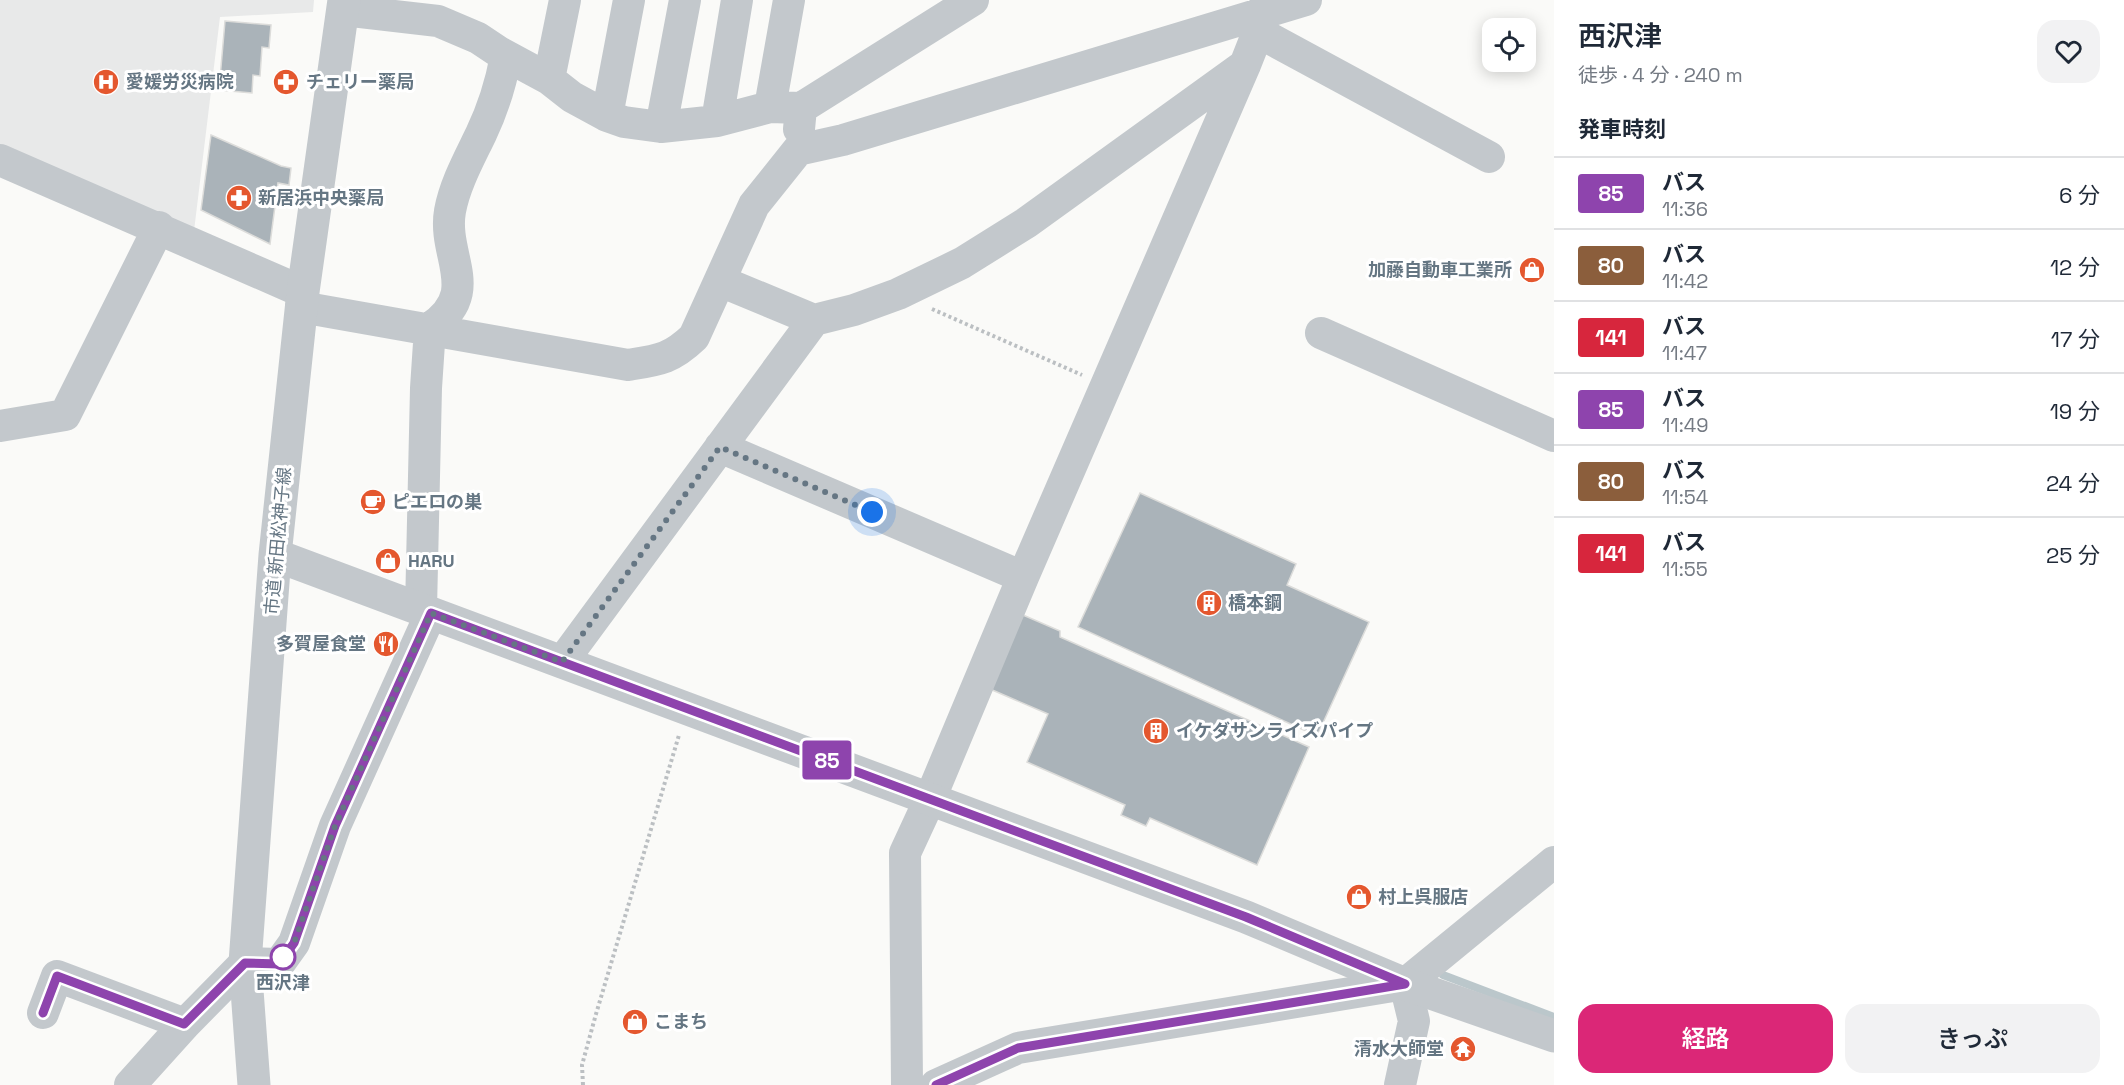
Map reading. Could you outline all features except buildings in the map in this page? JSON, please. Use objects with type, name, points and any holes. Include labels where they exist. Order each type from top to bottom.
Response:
[{"type":"street","points":[[549,79],[565,0]]},
{"type":"street","points":[[607,116],[629,0]]},
{"type":"street","points":[[661,127],[685,0]]},
{"type":"street","points":[[717,121],[738,0]]},
{"type":"street","points":[[770,107],[789,0]]},
{"type":"street","points":[[798,150],[843,140],[1258,23],[1306,0]]},
{"type":"street","points":[[343,5],[441,11],[506,56],[549,79],[572,97],[607,116],[624,122],[661,127],[717,121],[770,107],[801,108],[957,5]]},
{"type":"street","name":"市道 新田松神子線","points":[[254,1085],[245,963],[275,555],[302,299],[343,5]]},
{"type":"street","points":[[907,1085],[905,853],[1245,65],[1258,23]]},
{"type":"street","points":[[1258,23],[1489,157]]},
{"type":"street","points":[[430,328],[441,321],[455,300],[459,283],[450,236],[450,212],[465,165],[498,94],[506,56]]},
{"type":"street","points":[[720,281],[814,320],[854,310],[898,294],[962,263],[1026,223],[1245,65]]},
{"type":"street","points":[[0,160],[159,227],[302,299],[430,328],[628,365],[671,356],[680,351],[694,337],[754,205],[798,150],[801,108]]},
{"type":"street","points":[[0,426],[65,415],[159,227]]},
{"type":"street","points":[[562,662],[814,320]]},
{"type":"street","points":[[130,1085],[184,1024],[245,963],[279,964],[294,943],[335,826],[426,611],[426,388],[430,328]]},
{"type":"street","points":[[1321,333],[1554,436]]},
{"type":"street","points":[[720,447],[1023,577]]},
{"type":"street","points":[[275,555],[1246,917],[1405,984],[1554,1036]]},
{"type":"street","points":[[936,1085],[1018,1048],[1405,984],[1554,862]]},
{"type":"street","points":[[43,1013],[57,976],[184,1024]]},
{"type":"street","points":[[1400,1085],[1414,1021],[1405,984]]},
{"type":"path","points":[[898,294],[1107,386]]},
{"type":"path","points":[[583,1085],[582,1065],[596,1014],[687,709]]},
{"type":"shaded area","name":"愛媛労災病院","points":[[0,0],[314,0],[313,12],[220,17],[194,231],[0,147]]},
{"type":"waterway","points":[[1443,975],[1554,1017]]},
{"type":"bus line","name":"85","points":[[43,1013],[57,976],[184,1024],[245,963],[279,964],[294,943],[335,826],[431,613],[1246,917],[1405,984],[1018,1048],[936,1085]]},
{"type":"place","name":"愛媛労災病院","points":[[106,82]]},
{"type":"place","name":"チェリー薬局","points":[[286,82]]},
{"type":"place","name":"新居浜中央薬局","points":[[239,198]]},
{"type":"place","name":"加藤自動車工業所","points":[[1532,270]]},
{"type":"place","name":"ピエロの巣","points":[[373,502]]},
{"type":"place","name":"HARU","points":[[388,561]]},
{"type":"place","name":"橋本鋼","points":[[1209,603]]},
{"type":"place","name":"多賀屋食堂","points":[[386,644]]},
{"type":"place","name":"イケダサンライズパイプ","points":[[1156,731]]},
{"type":"place","name":"村上呉服店","points":[[1359,897]]},
{"type":"place","name":"西沢津","points":[[283,957]]},
{"type":"place","name":"こまち","points":[[635,1022]]},
{"type":"place","name":"清水大師堂","points":[[1463,1049]]},
{"type":"route","points":[[283,957],[294,943],[335,826],[431,613],[562,662],[720,447],[872,512]]}]
